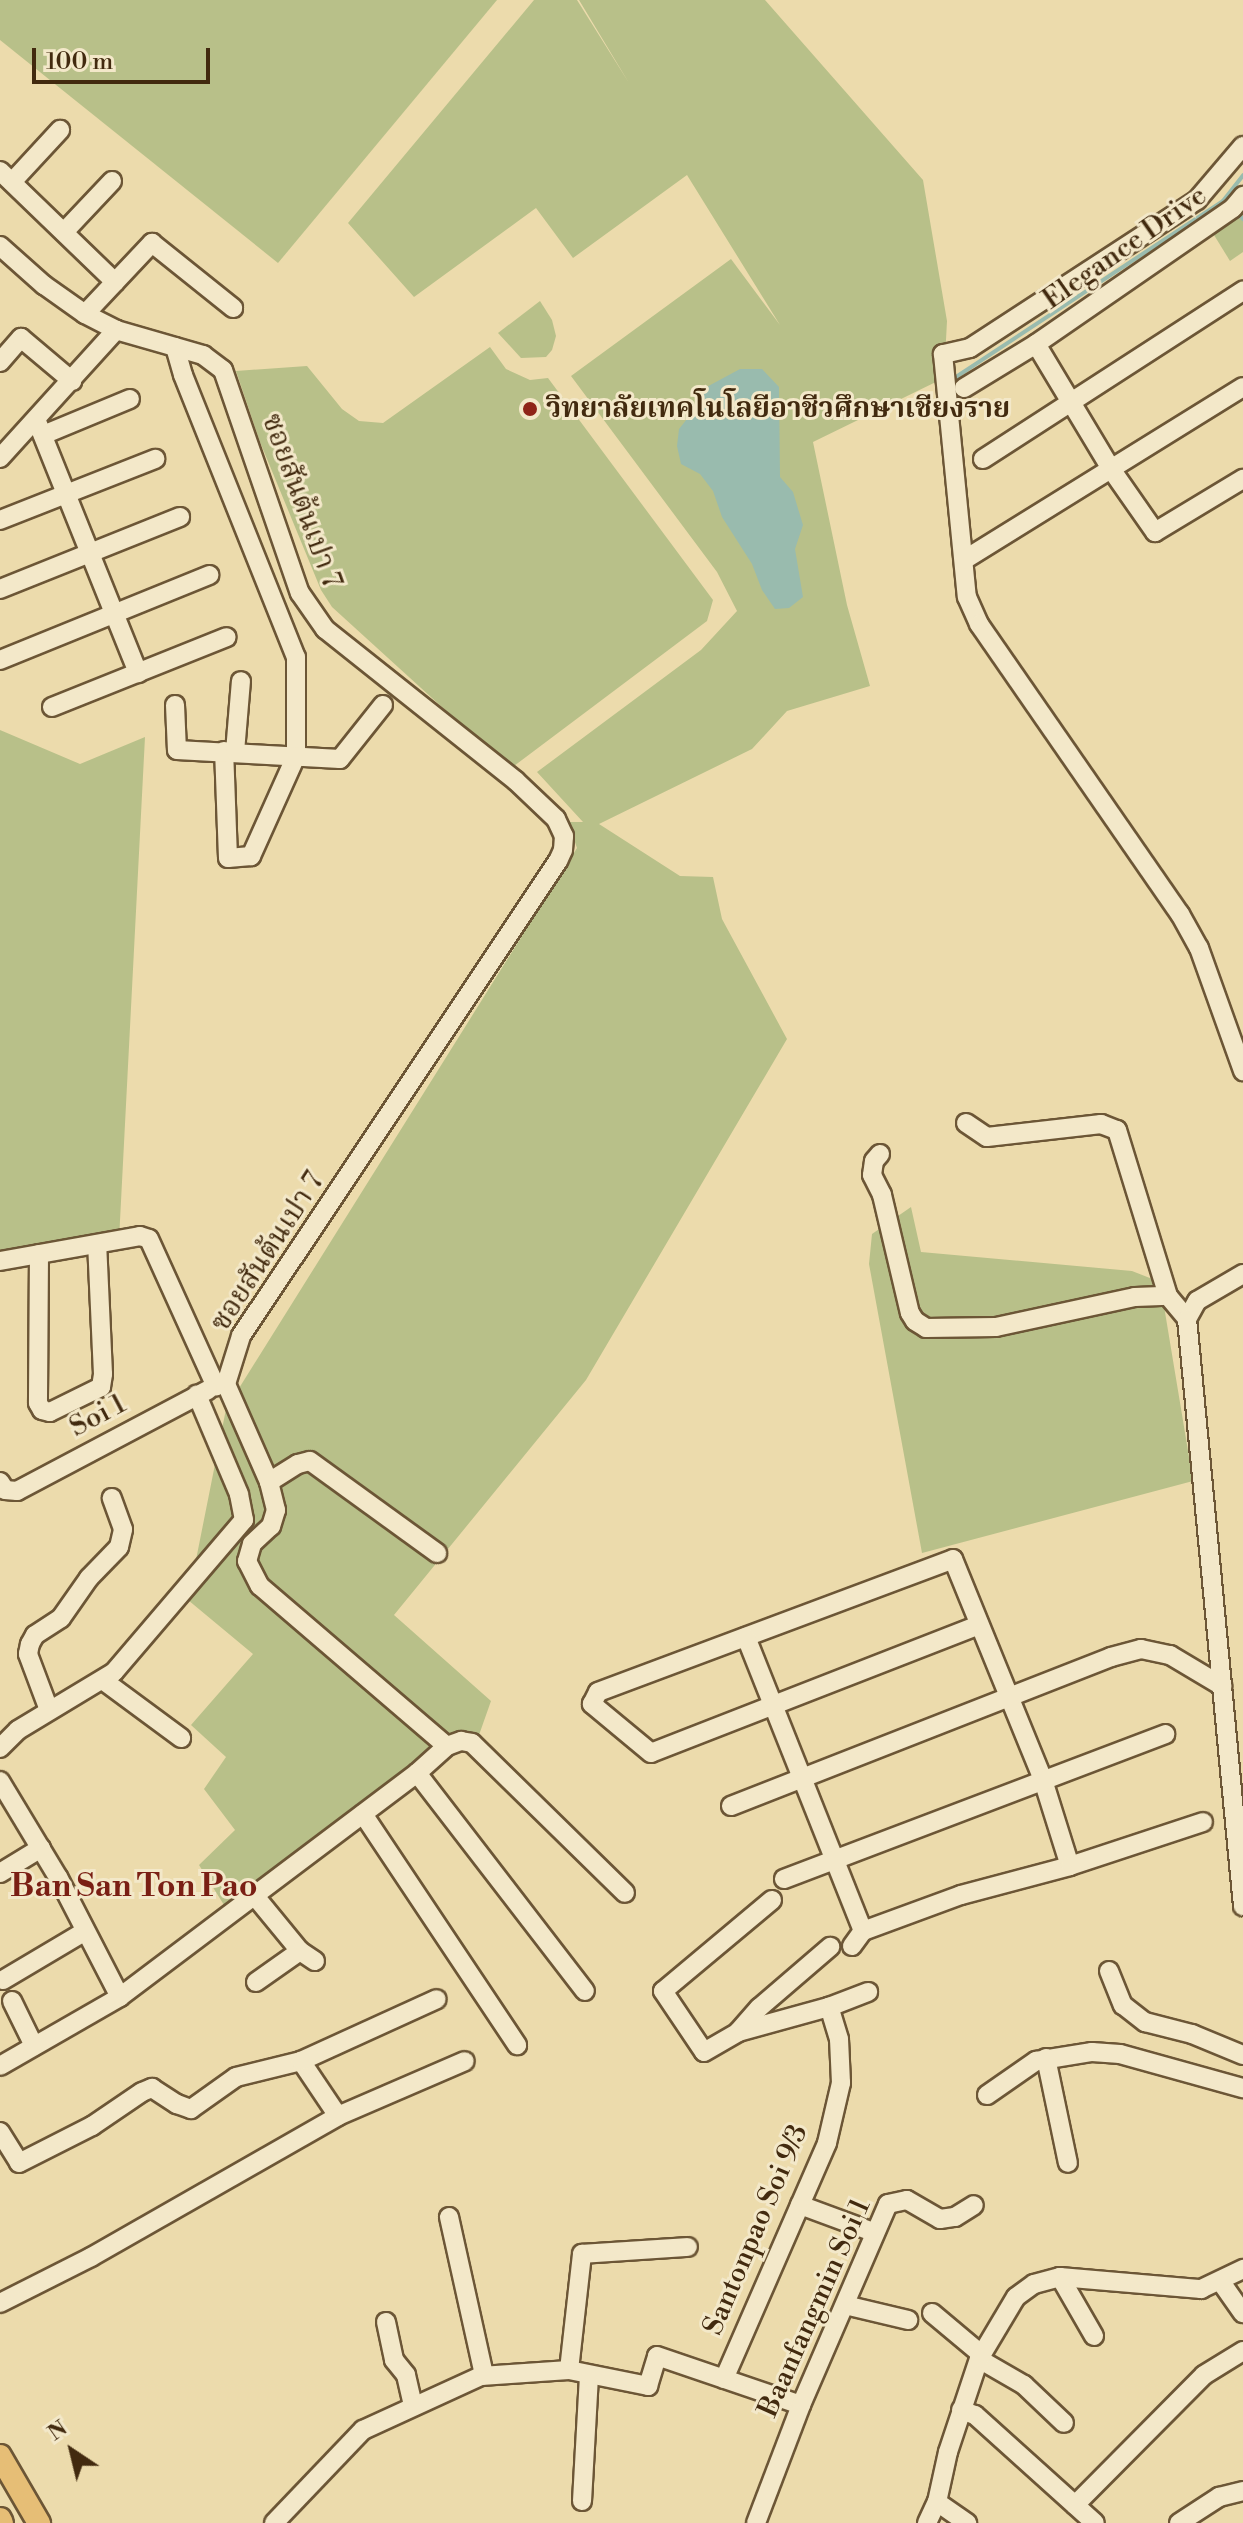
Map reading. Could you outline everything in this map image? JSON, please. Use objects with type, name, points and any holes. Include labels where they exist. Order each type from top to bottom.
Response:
[{"type":"main road","points":[[0,2456],[39,2523]]},
{"type":"street","points":[[60,130],[6,176],[115,282]]},
{"type":"street","points":[[1243,146],[1197,200],[970,348],[943,354],[967,597],[979,624],[1180,914],[1199,948],[1243,1071]]},
{"type":"street","points":[[64,232],[112,181]]},
{"type":"street","name":"Elegance Drive","points":[[964,388],[1036,344],[1233,208],[1243,196]]},
{"type":"street","points":[[85,314],[152,243],[233,308]]},
{"type":"street","points":[[0,246],[44,285],[85,314],[116,330],[175,347],[183,375],[296,657],[296,756],[251,856],[228,858],[230,752],[241,681]]},
{"type":"street","points":[[983,459],[1243,291]]},
{"type":"street","points":[[0,458],[40,427],[72,381],[116,330]]},
{"type":"street","points":[[0,362],[21,338],[72,381]]},
{"type":"street","name":"Elegance Drive","points":[[1036,344],[1111,469],[1155,532],[1243,479]]},
{"type":"street","name":"ซอยสันต้นเปา 7","points":[[175,347],[203,355],[223,370],[300,593],[325,629],[516,781],[556,819],[564,836],[558,861],[241,1336],[221,1385]]},
{"type":"street","points":[[964,560],[1243,387]]},
{"type":"street","points":[[40,427],[130,399]]},
{"type":"street","points":[[40,427],[138,673]]},
{"type":"street","points":[[0,520],[155,459]]},
{"type":"street","points":[[0,589],[180,517]]},
{"type":"street","points":[[0,660],[209,575]]},
{"type":"street","points":[[52,707],[227,637]]},
{"type":"street","points":[[175,705],[177,750],[340,759],[383,705]]},
{"type":"street","points":[[966,1123],[987,1137],[1101,1124],[1117,1130],[1168,1296],[1187,1319],[1243,1906]]},
{"type":"street","points":[[880,1154],[874,1161],[872,1175],[882,1195],[910,1313],[915,1321],[926,1328],[996,1327],[1135,1297],[1168,1296]]},
{"type":"street","points":[[0,1261],[140,1236],[152,1242],[269,1482],[276,1510],[271,1526],[252,1544],[247,1561],[260,1586],[447,1746]]},
{"type":"street","points":[[39,1254],[38,1403],[42,1410],[50,1412],[101,1387],[97,1244]]},
{"type":"street","points":[[1187,1319],[1197,1301],[1243,1274]]},
{"type":"street","name":"Soi 1","points":[[0,1482],[5,1490],[17,1491],[221,1385]]},
{"type":"street","points":[[0,1748],[18,1730],[49,1710],[104,1681],[124,1662],[244,1520],[239,1494],[197,1395]]},
{"type":"street","points":[[269,1482],[298,1464],[310,1461],[437,1553]]},
{"type":"street","points":[[49,1710],[28,1654],[30,1644],[35,1635],[61,1618],[89,1578],[119,1547],[123,1529],[112,1498]]},
{"type":"street","points":[[979,1625],[651,1753],[592,1704],[598,1692],[953,1559],[1043,1780],[1070,1866]]},
{"type":"street","points":[[746,1637],[835,1860],[858,1938],[961,1895],[1070,1866],[1203,1822]]},
{"type":"street","points":[[731,1806],[1111,1657],[1141,1649],[1170,1655],[1222,1686]]},
{"type":"street","points":[[104,1681],[181,1738]]},
{"type":"street","points":[[784,1879],[1165,1734]]},
{"type":"street","points":[[0,2066],[120,1997],[417,1773],[447,1746],[461,1741],[472,1743],[625,1893]]},
{"type":"street","points":[[417,1773],[585,1991]]},
{"type":"street","points":[[0,1781],[41,1848],[120,1997]]},
{"type":"street","points":[[363,1814],[517,2045]]},
{"type":"street","points":[[0,1873],[41,1848]]},
{"type":"street","points":[[254,1895],[308,1956],[256,1982]]},
{"type":"street","points":[[772,1900],[663,1991],[704,2052],[738,2032],[829,2007],[868,1992]]},
{"type":"street","points":[[3,1980],[84,1932]]},
{"type":"street","points":[[738,2032],[759,2008],[830,1947]]},
{"type":"street","points":[[1109,1971],[1123,2005],[1145,2022],[1192,2034],[1243,2055]]},
{"type":"street","points":[[0,2132],[19,2163],[92,2126],[152,2088],[191,2109],[236,2077],[301,2061],[437,1999]]},
{"type":"street","points":[[12,2001],[34,2046]]},
{"type":"street","name":"Santonpao Soi 9/3","points":[[724,2379],[827,2143],[841,2083],[839,2039],[829,2007]]},
{"type":"street","points":[[987,2095],[1025,2066],[1070,2053],[1120,2054],[1243,2088]]},
{"type":"street","points":[[1046,2058],[1068,2163]]},
{"type":"street","points":[[301,2061],[338,2116]]},
{"type":"street","points":[[0,2303],[91,2257],[338,2116],[465,2061]]},
{"type":"street","name":"Baanfangmin Soi 1","points":[[756,2523],[873,2232],[893,2200],[907,2200],[940,2219],[955,2217],[974,2205]]},
{"type":"street","points":[[800,2205],[873,2232]]},
{"type":"street","points":[[449,2217],[484,2375]]},
{"type":"street","points":[[569,2370],[582,2254],[688,2247]]},
{"type":"street","points":[[927,2523],[937,2502],[961,2410],[980,2356],[1016,2297],[1034,2284],[1060,2277],[1120,2280],[1179,2290],[1201,2289],[1242,2273]]},
{"type":"street","points":[[1060,2277],[1094,2336]]},
{"type":"street","points":[[1221,2282],[1243,2313]]},
{"type":"street","points":[[845,2305],[908,2320]]},
{"type":"street","points":[[932,2313],[980,2356],[1024,2385],[1064,2423]]},
{"type":"street","points":[[386,2322],[394,2360],[406,2375],[413,2406]]},
{"type":"street","points":[[1075,2505],[1204,2375],[1243,2351]]},
{"type":"street","points":[[274,2523],[363,2430],[484,2375],[569,2370],[648,2386],[657,2356],[801,2405]]},
{"type":"street","points":[[582,2501],[589,2375]]},
{"type":"street","points":[[961,2410],[975,2415],[1095,2523]]},
{"type":"street","points":[[1179,2523],[1219,2497],[1243,2491]]},
{"type":"street","points":[[937,2502],[967,2523]]},
{"type":"green space","points":[[0,0],[497,0],[278,263],[0,40]]},
{"type":"green space","points":[[534,0],[577,0],[629,83],[579,0],[765,0],[923,180],[947,321],[944,378],[813,442],[847,605],[870,686],[787,711],[752,749],[599,824],[680,876],[713,877],[722,919],[787,1039],[586,1380],[394,1615],[491,1701],[479,1735],[447,1746],[229,1913],[199,1865],[235,1830],[204,1789],[226,1757],[191,1725],[253,1654],[188,1600],[226,1409],[577,848],[568,822],[583,822],[537,772],[701,650],[737,611],[717,572],[571,376],[731,259],[780,325],[687,175],[573,258],[536,208],[414,297],[348,223]]},
{"type":"green space","points":[[1243,212],[1243,252],[1230,261],[1214,235]]},
{"type":"green space","points":[[540,301],[552,320],[556,336],[552,350],[546,357],[521,358],[498,333]]},
{"type":"green space","points":[[490,347],[506,369],[530,380],[548,378],[713,600],[707,621],[510,769],[332,607],[321,590],[260,442],[236,371],[307,366],[342,409],[359,421],[383,423]]},
{"type":"green space","points":[[0,730],[80,764],[145,737],[119,1240],[0,1258]]},
{"type":"green space","points":[[911,1207],[921,1252],[1132,1271],[1160,1282],[1193,1481],[922,1553],[869,1264],[872,1234]]},
{"type":"shaded area","points":[[740,369],[762,369],[779,387],[780,477],[793,492],[803,525],[795,549],[803,597],[789,608],[775,609],[762,590],[752,564],[722,517],[713,491],[700,474],[681,464],[677,446],[679,429],[691,414],[701,390]]},
{"type":"waterway","points":[[956,377],[1223,201],[1243,175]]},
{"type":"waterway","points":[[1239,215],[1243,219]]},
{"type":"place","name":"วิทยาลัยเทคโนโลยีอาชีวศึกษาเชียงราย","points":[[530,409]]},
{"type":"district","name":"Ban San Ton Pao","points":[[134,1886]]}]
